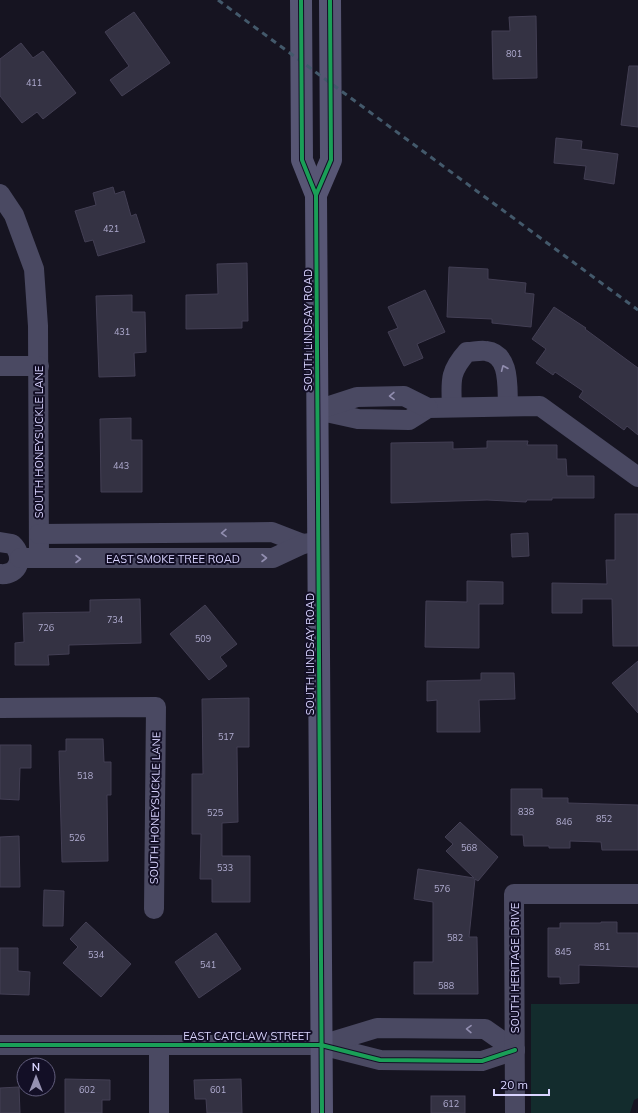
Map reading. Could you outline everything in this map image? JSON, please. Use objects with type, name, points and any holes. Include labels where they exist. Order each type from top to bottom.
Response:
[{"type":"main road","name":"SOUTH LINDSAY ROAD","points":[[300,0],[302,160],[316,195],[317,410],[311,543],[322,1113]]},
{"type":"main road","name":"SOUTH LINDSAY ROAD","points":[[316,195],[331,160],[330,0]]},
{"type":"street","name":"SOUTH HONEYSUCKLE LANE","points":[[0,194],[14,215],[34,269],[39,366],[39,558]]},
{"type":"street","points":[[452,407],[451,380],[456,364],[467,352],[487,351],[499,356],[507,371],[508,406]]},
{"type":"street","points":[[0,366],[39,366]]},
{"type":"street","points":[[317,410],[356,397],[404,396],[428,408],[540,406],[638,477]]},
{"type":"street","points":[[39,534],[272,532],[311,543]]},
{"type":"street","points":[[0,542],[12,544],[19,553],[20,558],[16,568],[12,572],[0,574]]},
{"type":"street","name":"EAST SMOKE TREE ROAD","points":[[20,558],[273,558],[311,543]]},
{"type":"street","name":"SOUTH HONEYSUCKLE LANE","points":[[0,708],[156,707],[154,909]]},
{"type":"street","name":"SOUTH HERITAGE DRIVE","points":[[515,1113],[514,894],[638,894]]},
{"type":"street","name":"EAST CATCLAW STREET","points":[[321,1045],[377,1028],[485,1029],[515,1050]]},
{"type":"street","name":"EAST CATCLAW STREET","points":[[0,1045],[321,1045],[380,1060],[482,1061],[515,1050]]},
{"type":"street","points":[[159,1045],[159,1113]]},
{"type":"green space","points":[[531,1004],[638,1004],[638,1098],[634,1100],[630,1113],[531,1113]]},
{"type":"building","points":[[134,12],[170,63],[122,96],[110,80],[129,66],[105,32]]},
{"type":"building","points":[[536,16],[537,78],[493,79],[492,31],[510,31],[509,17]]},
{"type":"building","points":[[21,43],[33,58],[43,51],[76,93],[43,119],[37,112],[22,123],[0,96],[0,59]]},
{"type":"building","points":[[629,66],[638,66],[638,127],[621,125]]},
{"type":"building","points":[[556,138],[582,141],[581,149],[618,154],[614,184],[584,179],[586,166],[554,163]]},
{"type":"building","points":[[113,187],[115,194],[124,191],[131,216],[136,214],[145,242],[98,256],[93,240],[85,242],[75,211],[96,205],[93,193]]},
{"type":"building","points":[[247,263],[248,321],[242,321],[242,328],[186,329],[186,295],[218,294],[217,264]]},
{"type":"building","points":[[449,267],[488,269],[488,279],[526,283],[525,293],[534,294],[531,327],[492,323],[492,319],[447,317]]},
{"type":"building","points":[[425,290],[445,332],[417,344],[423,358],[404,366],[388,332],[398,328],[388,307]]},
{"type":"building","points":[[132,295],[132,312],[145,312],[146,352],[134,353],[135,376],[99,377],[96,296]]},
{"type":"building","points":[[554,307],[586,328],[585,329],[638,368],[638,435],[627,426],[624,430],[579,397],[583,391],[555,372],[553,375],[536,363],[546,349],[532,339]]},
{"type":"building","points":[[131,418],[131,440],[142,440],[142,492],[101,492],[100,419]]},
{"type":"building","points":[[487,441],[528,441],[527,445],[557,445],[557,459],[566,459],[567,476],[594,476],[594,498],[552,498],[552,500],[527,500],[526,502],[487,500],[391,503],[391,443],[453,442],[453,449],[487,448]]},
{"type":"building","points":[[615,514],[638,514],[638,646],[613,646],[612,599],[582,599],[582,613],[552,613],[552,583],[607,584],[606,560],[615,560]]},
{"type":"building","points":[[528,533],[529,556],[512,557],[511,534]]},
{"type":"building","points":[[467,581],[503,582],[503,604],[479,604],[479,648],[425,647],[426,601],[467,602]]},
{"type":"building","points":[[140,599],[141,643],[69,645],[69,654],[48,655],[49,665],[15,665],[15,643],[24,642],[23,613],[90,612],[90,600]]},
{"type":"building","points":[[205,605],[237,644],[220,657],[227,666],[209,680],[170,634]]},
{"type":"building","points":[[638,661],[638,713],[612,683]]},
{"type":"building","points":[[481,673],[514,673],[515,699],[479,700],[480,732],[437,732],[437,700],[427,701],[427,681],[481,680]]},
{"type":"building","points":[[249,698],[249,747],[237,747],[238,822],[222,823],[222,856],[250,856],[250,902],[212,902],[212,879],[200,879],[201,834],[192,834],[192,774],[203,774],[202,699]]},
{"type":"building","points":[[66,739],[103,739],[104,762],[111,762],[111,795],[107,795],[108,861],[62,862],[59,751],[66,751]]},
{"type":"building","points":[[0,745],[31,745],[31,768],[20,768],[19,800],[0,799]]},
{"type":"building","points":[[511,789],[542,789],[542,798],[568,798],[568,803],[638,805],[638,850],[602,850],[601,842],[570,841],[570,848],[524,846],[523,835],[511,835]]},
{"type":"building","points":[[460,822],[498,857],[478,881],[475,879],[469,937],[477,937],[478,994],[414,994],[414,962],[433,962],[433,902],[414,899],[418,869],[474,878],[446,851],[453,844],[445,837]]},
{"type":"building","points":[[19,836],[20,887],[0,887],[0,837]]},
{"type":"building","points":[[44,890],[64,891],[63,926],[43,926]]},
{"type":"building","points":[[86,922],[131,964],[101,997],[63,963],[78,947],[70,939]]},
{"type":"building","points":[[617,922],[617,933],[638,933],[638,967],[579,965],[579,983],[560,984],[560,977],[548,977],[548,928],[560,928],[560,923]]},
{"type":"building","points":[[216,933],[241,969],[199,998],[175,962]]},
{"type":"building","points":[[0,948],[18,948],[18,971],[30,972],[29,995],[0,994]]},
{"type":"building","points":[[65,1079],[110,1080],[110,1100],[102,1100],[102,1113],[65,1113]]},
{"type":"building","points":[[241,1079],[242,1113],[207,1113],[206,1099],[195,1099],[194,1080]]},
{"type":"building","points":[[16,1087],[16,1097],[19,1097],[20,1113],[0,1113],[0,1088]]},
{"type":"building","points":[[431,1096],[465,1096],[465,1113],[431,1113]]},
{"type":"railway","points":[[218,0],[638,310]]},
{"type":"cycle path","points":[[301,0],[302,160],[316,195],[322,1113]]},
{"type":"cycle path","points":[[316,195],[331,160],[330,0]]},
{"type":"cycle path","points":[[0,1045],[321,1045],[380,1060],[482,1061],[515,1050]]}]
